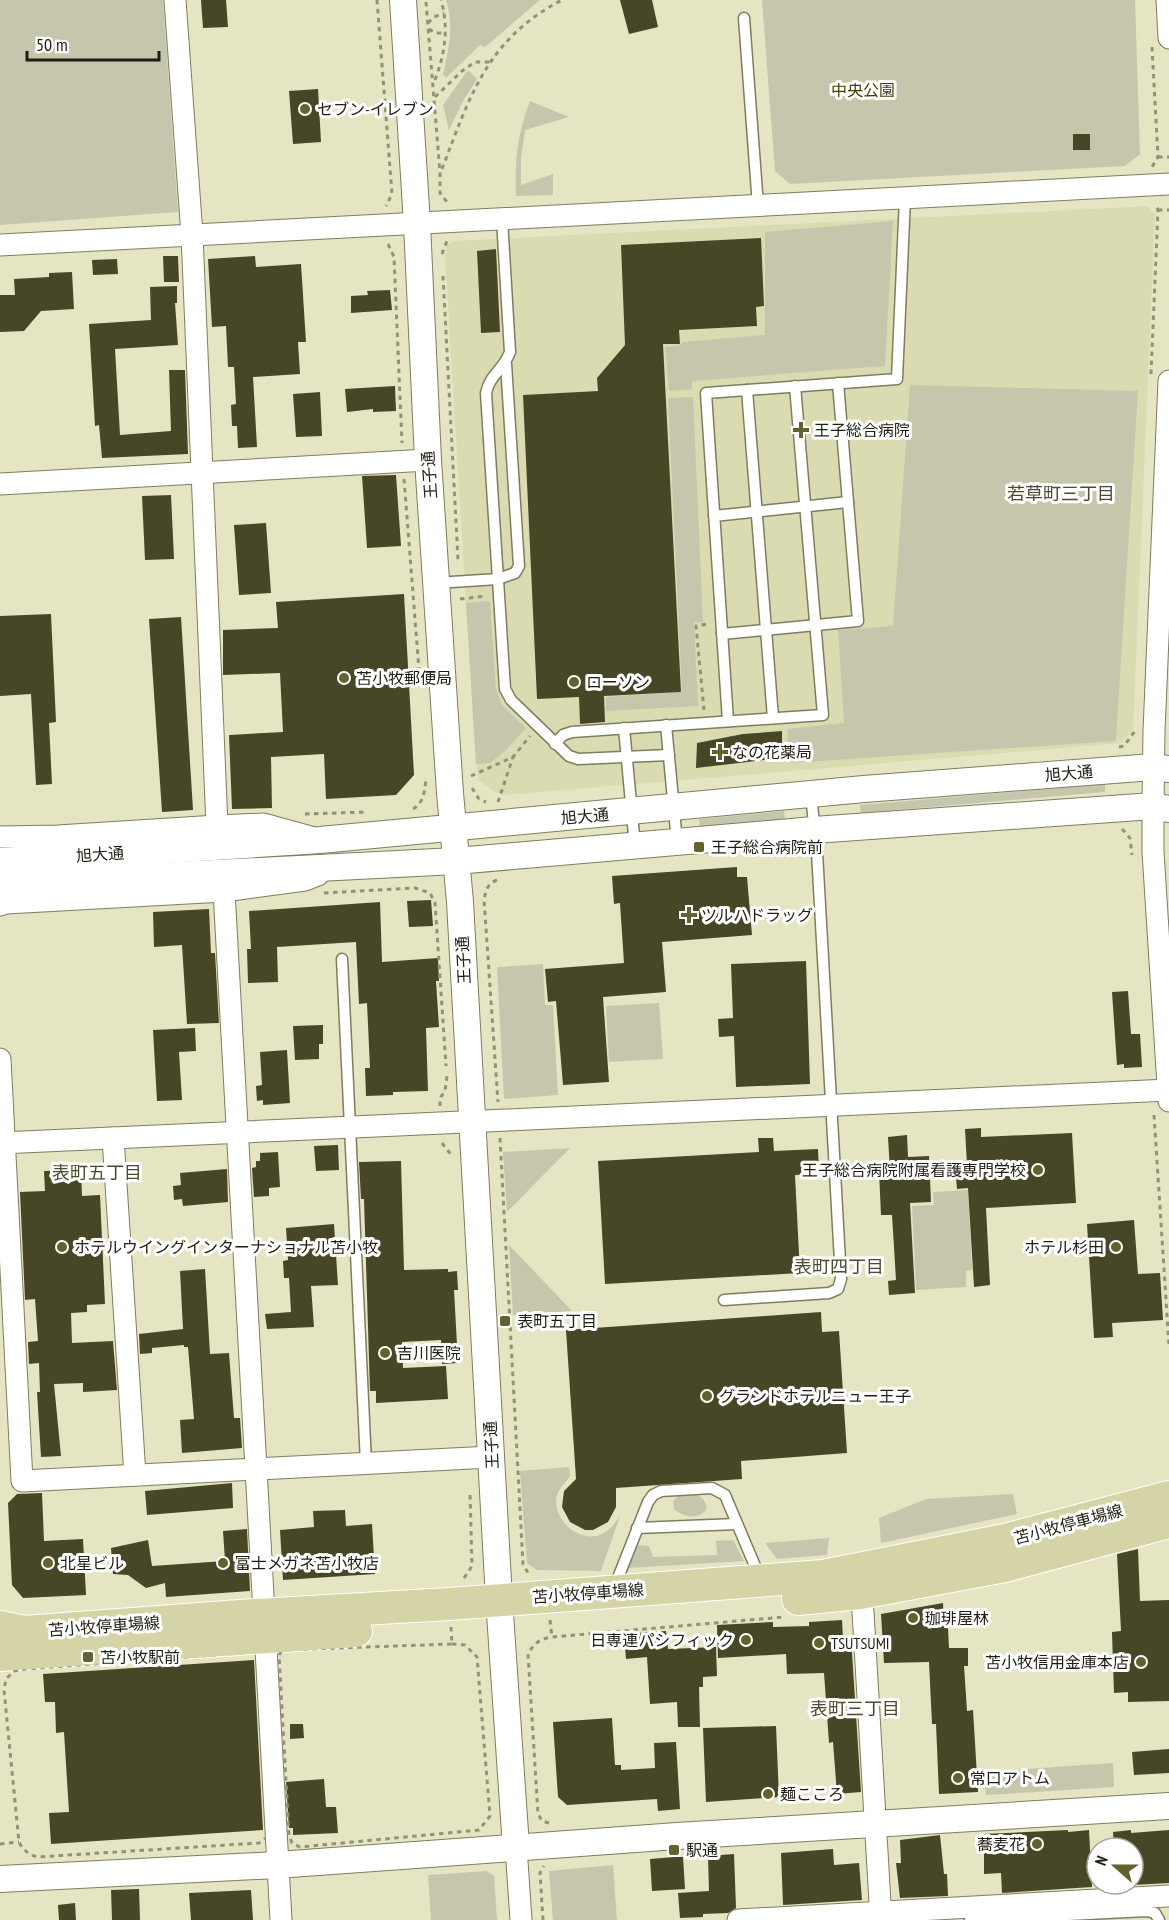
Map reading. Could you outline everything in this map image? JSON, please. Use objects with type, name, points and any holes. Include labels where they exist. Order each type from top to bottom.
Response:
[{"type":"main road","name":"苫小牧停車場線","points":[[500,1610],[614,1591],[823,1576],[859,1582],[1005,1540],[1169,1497]]},
{"type":"main road","name":"苫小牧停車場線","points":[[0,1655],[449,1604],[500,1610],[859,1582],[1005,1566],[1169,1522]]},
{"type":"main road","name":"苫小牧停車場線","points":[[0,1627],[24,1632],[264,1626]]},
{"type":"street","points":[[175,0],[192,235],[217,826]]},
{"type":"street","name":"王子通","points":[[403,0],[417,224],[415,461],[436,583],[456,861],[500,1610],[521,1920]]},
{"type":"street","points":[[1160,42],[1167,0]]},
{"type":"street","points":[[0,246],[1169,184]]},
{"type":"street","points":[[1161,1106],[1169,1090],[1154,863],[1161,808],[1169,381]]},
{"type":"street","points":[[0,484],[415,461]]},
{"type":"street","name":"旭大通","points":[[0,861],[320,840],[811,795],[1161,768]]},
{"type":"street","name":"旭大通","points":[[0,884],[456,861],[814,830],[1161,808]]},
{"type":"street","points":[[0,837],[58,836],[264,824],[320,840]]},
{"type":"street","points":[[0,905],[224,891],[305,880],[339,866]]},
{"type":"street","points":[[224,891],[281,1920]]},
{"type":"street","points":[[0,1059],[2,1143],[22,1481],[491,1457]]},
{"type":"street","points":[[2,1143],[1169,1090]]},
{"type":"street","points":[[113,1138],[135,1475]]},
{"type":"street","points":[[859,1582],[881,1916]]},
{"type":"street","points":[[0,1879],[277,1865],[876,1823],[1169,1806]]},
{"type":"street","points":[[738,1920],[881,1916],[1169,1896]]},
{"type":"lane","points":[[744,18],[758,206]]},
{"type":"lane","points":[[728,721],[706,393],[897,379],[904,198]]},
{"type":"lane","points":[[436,583],[498,579],[515,573],[519,566],[506,364],[510,352],[502,219]]},
{"type":"lane","points":[[506,364],[488,382],[486,393],[505,689],[511,700],[569,756],[578,759],[669,755]]},
{"type":"lane","points":[[722,634],[858,621],[838,383]]},
{"type":"lane","points":[[555,744],[563,735],[572,732],[823,714],[795,386]]},
{"type":"lane","points":[[747,390],[773,718]]},
{"type":"lane","points":[[714,516],[848,502]]},
{"type":"lane","points":[[666,725],[677,842]]},
{"type":"lane","points":[[624,728],[635,846]]},
{"type":"lane","points":[[724,1300],[829,1293],[838,1289],[841,1279],[811,795]]},
{"type":"lane","points":[[342,959],[366,1463]]},
{"type":"lane","points":[[614,1591],[648,1502],[653,1495],[661,1491],[712,1488],[725,1495],[755,1566],[764,1581]]},
{"type":"lane","points":[[637,1528],[737,1524]]},
{"type":"lane","points":[[970,1920],[1128,1916],[1147,1911],[1155,1913],[1159,1920]]},
{"type":"path","points":[[377,0],[392,194],[384,208],[385,225],[387,243],[394,257],[415,461],[419,671]]},
{"type":"path","points":[[426,0],[434,83],[440,193],[449,204]]},
{"type":"path","points":[[434,83],[444,55],[446,33],[445,13],[441,0]]},
{"type":"path","points":[[440,172],[467,104],[504,42],[539,12],[562,0]]},
{"type":"path","points":[[428,23],[434,17],[445,13]]},
{"type":"path","points":[[429,29],[435,33],[446,33]]},
{"type":"path","points":[[1149,171],[1158,157],[1160,42]]},
{"type":"path","points":[[435,97],[462,70],[475,62],[490,62]]},
{"type":"path","points":[[1158,157],[1169,157]]},
{"type":"path","points":[[1158,210],[1169,210]]},
{"type":"path","points":[[704,713],[696,626],[710,624]]},
{"type":"path","points":[[497,803],[513,757],[538,726]]},
{"type":"path","points":[[471,776],[513,757]]},
{"type":"path","points":[[409,811],[417,807],[424,794],[426,776]]},
{"type":"path","points":[[296,814],[375,812]]},
{"type":"path","points":[[1117,828],[1123,830],[1130,838],[1133,863]]},
{"type":"path","points":[[500,879],[486,888],[484,900],[500,1121],[501,1177],[523,1564],[527,1573],[536,1578]]},
{"type":"path","points":[[1161,1106],[1155,1116],[1169,1346]]},
{"type":"path","points":[[538,1814],[528,1654],[533,1645],[542,1639],[552,1637],[795,1616]]},
{"type":"path","points":[[428,1644],[465,1645],[477,1657],[490,1816],[486,1824],[479,1830],[300,1847],[292,1843],[289,1836],[279,1654],[282,1650],[428,1644]]},
{"type":"path","points":[[255,1652],[261,1656],[271,1831],[267,1837],[259,1843],[37,1857],[29,1854],[19,1842],[2,1690],[6,1678],[14,1671],[255,1652]]},
{"type":"path","points":[[0,1844],[19,1842]]},
{"type":"path","points":[[543,1920],[540,1873],[549,1863]]},
{"type":"shaded area","name":"王子総合病院","points":[[1148,206],[1155,215],[1133,730],[1122,743],[506,795],[495,792],[479,780],[476,764],[445,257],[447,246],[454,241]]},
{"type":"green space","points":[[0,0],[163,0],[178,212],[0,225]]},
{"type":"green space","points":[[446,0],[540,0],[485,47],[480,45],[446,78],[443,74],[449,47],[450,19]]},
{"type":"green space","name":"中央公園","points":[[762,0],[1135,0],[1140,154],[1125,166],[790,184],[775,171]]},
{"type":"green space","points":[[468,70],[477,79],[449,130],[443,105]]},
{"type":"green space","points":[[530,101],[569,117],[525,130],[521,158],[521,185],[553,174],[553,195],[516,196],[518,147]]},
{"type":"green space","points":[[893,221],[885,366],[692,381],[692,389],[669,391],[665,347],[681,345],[682,342],[765,335],[765,232]]},
{"type":"green space","points":[[910,385],[1138,391],[1116,741],[790,763],[787,729],[844,723],[838,630],[893,626]]},
{"type":"green space","points":[[693,397],[703,622],[694,623],[698,706],[606,711],[606,697],[682,692],[668,398]]},
{"type":"green space","points":[[490,601],[496,689],[502,705],[526,728],[504,752],[490,763],[476,764],[466,603]]},
{"type":"green space","points":[[1105,784],[1105,792],[861,813],[860,805]]},
{"type":"green space","points":[[784,811],[785,821],[700,828],[699,819]]},
{"type":"green space","points":[[543,964],[545,1005],[553,1005],[558,1095],[504,1099],[497,967]]},
{"type":"green space","points":[[659,1003],[663,1059],[609,1062],[606,1006]]},
{"type":"green space","points":[[570,1148],[507,1212],[503,1152]]},
{"type":"green space","points":[[968,1190],[972,1270],[966,1271],[966,1287],[916,1290],[912,1206],[934,1205],[933,1192]]},
{"type":"green space","points":[[509,1245],[572,1311],[513,1315]]},
{"type":"green space","points":[[569,1467],[570,1476],[558,1492],[556,1504],[563,1521],[570,1528],[586,1536],[595,1536],[609,1530],[620,1516],[601,1571],[537,1570],[527,1563],[520,1471]]},
{"type":"green space","points":[[691,1493],[705,1502],[707,1509],[700,1515],[687,1516],[674,1509],[673,1501],[679,1495]]},
{"type":"green space","points":[[1013,1494],[1017,1514],[881,1543],[879,1518],[926,1499]]},
{"type":"green space","points":[[829,1538],[827,1555],[777,1559],[765,1543]]},
{"type":"green space","points":[[733,1540],[744,1561],[629,1568],[636,1545],[649,1546],[653,1557],[717,1555],[716,1541]]},
{"type":"green space","points":[[1113,1763],[1114,1787],[986,1795],[984,1772]]},
{"type":"green space","points":[[613,1865],[617,1920],[553,1920],[549,1871]]},
{"type":"green space","points":[[487,1871],[494,1876],[497,1920],[431,1920],[428,1875]]},
{"type":"building","points":[[201,0],[226,0],[228,27],[203,28]]},
{"type":"building","points":[[620,0],[652,0],[658,27],[629,34]]},
{"type":"building","name":"セブン-イレブン","points":[[318,89],[321,142],[293,144],[289,91]]},
{"type":"building","points":[[1073,134],[1090,134],[1090,150],[1073,150]]},
{"type":"building","points":[[761,238],[764,306],[756,307],[757,326],[679,330],[680,344],[663,344],[681,692],[604,696],[605,722],[580,724],[579,697],[537,699],[523,395],[598,391],[597,378],[625,345],[621,245]]},
{"type":"building","points":[[496,249],[500,332],[481,333],[477,251]]},
{"type":"building","points":[[163,256],[178,256],[179,282],[164,282]]},
{"type":"building","points":[[255,256],[256,267],[301,264],[306,342],[298,342],[300,374],[253,377],[257,447],[238,448],[237,426],[232,426],[231,405],[236,404],[234,367],[228,367],[226,326],[212,327],[208,259]]},
{"type":"building","points":[[117,259],[118,274],[93,275],[92,260]]},
{"type":"building","points":[[72,272],[74,309],[41,311],[24,331],[0,332],[0,295],[15,295],[14,279],[49,277],[49,273]]},
{"type":"building","points":[[177,286],[177,303],[175,303],[178,345],[115,349],[120,435],[171,431],[169,370],[185,370],[188,454],[102,458],[99,425],[95,426],[89,324],[151,320],[150,287]]},
{"type":"building","points":[[390,290],[392,310],[351,313],[351,296],[368,295],[367,291]]},
{"type":"building","points":[[395,386],[396,411],[373,412],[373,409],[347,412],[345,389]]},
{"type":"building","points":[[320,392],[322,436],[296,437],[293,394]]},
{"type":"building","points":[[396,475],[401,546],[367,548],[362,476]]},
{"type":"building","points":[[171,495],[174,559],[145,560],[142,496]]},
{"type":"building","points":[[266,523],[271,593],[239,595],[234,525]]},
{"type":"building","name":"苫小牧郵便局","points":[[404,594],[414,775],[396,795],[326,799],[324,754],[271,757],[272,808],[232,809],[229,735],[283,732],[280,673],[223,675],[223,630],[278,628],[276,602]]},
{"type":"building","points":[[51,614],[56,722],[49,723],[52,784],[36,785],[31,694],[0,696],[0,616]]},
{"type":"building","points":[[181,617],[193,810],[162,812],[149,619]]},
{"type":"building","points":[[782,731],[782,758],[696,768],[697,743],[743,734]]},
{"type":"building","points":[[737,867],[737,877],[747,877],[752,935],[662,942],[666,992],[603,997],[609,1082],[563,1085],[556,1001],[548,1002],[545,969],[624,963],[620,903],[614,904],[612,876]]},
{"type":"building","points":[[431,900],[433,926],[409,927],[407,901]]},
{"type":"building","points":[[380,902],[382,962],[438,958],[439,981],[436,981],[439,1027],[426,1028],[428,1091],[393,1092],[393,1095],[366,1096],[365,1068],[370,1068],[367,1003],[359,1004],[356,942],[277,947],[278,982],[248,983],[247,949],[251,949],[249,911]]},
{"type":"building","points":[[209,909],[211,953],[215,953],[219,1023],[187,1024],[182,945],[154,947],[153,912]]},
{"type":"building","points":[[806,961],[810,1084],[736,1087],[734,1036],[719,1037],[718,1019],[733,1018],[731,964]]},
{"type":"building","points":[[1128,991],[1131,1034],[1140,1034],[1142,1067],[1124,1068],[1124,1064],[1117,1065],[1112,992]]},
{"type":"building","points":[[323,1025],[323,1044],[319,1044],[319,1059],[295,1060],[293,1026]]},
{"type":"building","points":[[195,1028],[196,1051],[179,1052],[182,1100],[157,1101],[153,1030]]},
{"type":"building","points":[[287,1050],[290,1103],[263,1105],[263,1100],[257,1101],[256,1086],[262,1085],[260,1052]]},
{"type":"building","points":[[981,1128],[981,1137],[1072,1133],[1076,1203],[986,1208],[990,1285],[974,1287],[968,1188],[957,1189],[955,1166],[967,1165],[965,1129]]},
{"type":"building","points":[[907,1135],[908,1157],[929,1156],[931,1202],[910,1203],[915,1293],[889,1295],[888,1281],[896,1280],[892,1215],[881,1215],[879,1171],[890,1171],[888,1137]]},
{"type":"building","points":[[758,1138],[773,1138],[774,1151],[818,1149],[819,1174],[795,1175],[800,1273],[605,1284],[598,1161],[759,1152]]},
{"type":"building","points":[[338,1145],[339,1170],[316,1171],[314,1146]]},
{"type":"building","points":[[278,1152],[280,1187],[269,1188],[269,1196],[254,1197],[252,1168],[256,1167],[256,1161],[260,1161],[260,1153]]},
{"type":"building","points":[[401,1161],[404,1270],[448,1269],[448,1272],[457,1271],[458,1290],[454,1290],[458,1363],[442,1364],[441,1340],[402,1342],[403,1368],[446,1366],[448,1399],[376,1403],[376,1391],[370,1391],[364,1199],[361,1199],[359,1162]]},
{"type":"building","points":[[227,1169],[228,1202],[183,1206],[182,1199],[174,1200],[173,1186],[181,1185],[180,1173]]},
{"type":"building","name":"ホテルウイングインターナショナル苫小牧","points":[[81,1170],[82,1196],[100,1195],[105,1304],[87,1305],[87,1312],[71,1313],[72,1343],[113,1341],[117,1390],[83,1392],[83,1383],[54,1384],[61,1456],[41,1457],[37,1392],[40,1392],[39,1363],[29,1364],[28,1342],[38,1341],[35,1299],[25,1300],[20,1192],[45,1191],[44,1171]]},
{"type":"building","points":[[1134,1220],[1138,1274],[1160,1273],[1163,1320],[1112,1323],[1113,1337],[1094,1338],[1087,1224]]},
{"type":"building","points":[[334,1224],[338,1285],[311,1286],[314,1327],[267,1329],[265,1314],[291,1312],[289,1278],[284,1278],[283,1261],[288,1260],[286,1228]]},
{"type":"building","points":[[205,1269],[210,1354],[229,1353],[234,1418],[240,1418],[242,1448],[182,1453],[180,1420],[194,1419],[188,1347],[184,1345],[152,1348],[152,1353],[140,1354],[139,1334],[183,1329],[180,1271]]},
{"type":"building","name":"グランドホテルニュー王子","points":[[821,1312],[822,1332],[839,1331],[847,1453],[741,1461],[742,1479],[616,1488],[616,1507],[608,1522],[593,1530],[585,1530],[570,1522],[562,1507],[564,1491],[576,1479],[566,1330]]},
{"type":"building","points":[[232,1483],[233,1508],[147,1515],[145,1491]]},
{"type":"building","name":"北星ビル","points":[[42,1493],[44,1541],[83,1539],[86,1595],[23,1598],[12,1585],[8,1503],[17,1494]]},
{"type":"building","points":[[345,1510],[346,1526],[372,1524],[375,1574],[283,1580],[280,1530],[314,1527],[313,1511]]},
{"type":"building","name":"富士メガネ苫小牧店","points":[[247,1529],[250,1591],[166,1597],[165,1583],[146,1588],[128,1575],[113,1574],[111,1548],[148,1540],[152,1566],[225,1561],[223,1531]]},
{"type":"building","name":"苫小牧信用金庫本店","points":[[1138,1549],[1140,1601],[1169,1600],[1169,1701],[1128,1702],[1128,1692],[1114,1693],[1112,1632],[1121,1631],[1117,1554]]},
{"type":"building","points":[[943,1603],[944,1628],[948,1628],[949,1648],[968,1648],[968,1666],[964,1666],[967,1711],[973,1710],[978,1792],[939,1794],[936,1724],[932,1724],[929,1662],[884,1663],[881,1614]]},
{"type":"building","points":[[842,1620],[843,1638],[851,1637],[861,1792],[837,1794],[833,1742],[829,1743],[824,1673],[787,1674],[786,1654],[718,1658],[717,1625],[773,1622],[773,1627],[809,1626],[809,1622]]},
{"type":"building","points":[[666,1631],[668,1649],[716,1647],[717,1676],[703,1677],[703,1687],[699,1687],[700,1727],[678,1727],[677,1702],[650,1704],[647,1657],[626,1659],[624,1634]]},
{"type":"building","points":[[254,1660],[263,1830],[51,1844],[49,1813],[69,1812],[64,1732],[56,1733],[55,1702],[45,1702],[43,1674]]},
{"type":"building","points":[[612,1718],[615,1765],[621,1765],[621,1770],[655,1768],[654,1743],[676,1742],[680,1809],[658,1811],[657,1799],[567,1805],[558,1797],[553,1722]]},
{"type":"building","points":[[290,1724],[303,1724],[304,1738],[290,1739]]},
{"type":"building","points":[[776,1726],[779,1797],[706,1802],[703,1728]]},
{"type":"building","points":[[1169,1749],[1169,1773],[1134,1775],[1132,1752]]},
{"type":"building","points":[[324,1779],[326,1807],[336,1807],[338,1833],[293,1835],[293,1828],[289,1828],[286,1782]]},
{"type":"building","points":[[1089,1830],[1089,1836],[1085,1836],[1085,1887],[1002,1893],[1001,1873],[984,1874],[984,1834]]},
{"type":"building","points":[[1169,1830],[1169,1883],[1145,1884],[1145,1836],[1113,1836],[1113,1832]]},
{"type":"building","points":[[940,1835],[944,1874],[947,1874],[948,1896],[900,1898],[896,1863],[901,1863],[900,1840]]},
{"type":"building","points":[[833,1849],[834,1865],[859,1863],[862,1900],[783,1905],[781,1853]]},
{"type":"building","points":[[734,1854],[736,1908],[728,1913],[680,1918],[678,1893],[709,1891],[708,1856]]},
{"type":"building","points":[[683,1857],[685,1889],[652,1891],[650,1859]]},
{"type":"building","points":[[139,1889],[140,1920],[112,1920],[111,1890]]},
{"type":"building","points":[[251,1890],[253,1920],[191,1920],[189,1893]]},
{"type":"building","points":[[75,1903],[76,1920],[59,1920],[58,1905]]},
{"type":"place","name":"セブン-イレブン","points":[[305,109]]},
{"type":"place","name":"王子総合病院","points":[[801,430]]},
{"type":"place","name":"苫小牧郵便局","points":[[344,678]]},
{"type":"place","name":"ローソン","points":[[574,682]]},
{"type":"place","name":"なの花薬局","points":[[720,752]]},
{"type":"place","name":"王子総合病院前","points":[[699,847]]},
{"type":"place","name":"ツルハドラッグ","points":[[689,915]]},
{"type":"place","name":"王子総合病院附属看護専門学校","points":[[1038,1170]]},
{"type":"place","name":"ホテルウイングインターナショナル苫小牧","points":[[62,1247]]},
{"type":"place","name":"ホテル杉田","points":[[1116,1247]]},
{"type":"place","name":"表町五丁目","points":[[505,1321]]},
{"type":"place","name":"吉川医院","points":[[385,1353]]},
{"type":"place","name":"グランドホテルニュー王子","points":[[707,1396]]},
{"type":"place","name":"北星ビル","points":[[48,1563]]},
{"type":"place","name":"富士メガネ苫小牧店","points":[[223,1563]]},
{"type":"place","name":"珈琲屋林","points":[[913,1618]]},
{"type":"place","name":"日専連パシフィック","points":[[746,1640]]},
{"type":"place","name":"TSUTSUMI","points":[[819,1643]]},
{"type":"place","name":"苫小牧駅前","points":[[88,1657]]},
{"type":"place","name":"苫小牧信用金庫本店","points":[[1141,1662]]},
{"type":"place","name":"常口アトム","points":[[958,1778]]},
{"type":"place","name":"麺こころ","points":[[768,1794]]},
{"type":"place","name":"蕎麦花","points":[[1037,1844]]},
{"type":"place","name":"駅通","points":[[674,1850]]},
{"type":"district","name":"若草町三丁目","points":[[1061,493]]},
{"type":"district","name":"表町五丁目","points":[[97,1172]]},
{"type":"district","name":"表町四丁目","points":[[839,1266]]},
{"type":"district","name":"表町三丁目","points":[[855,1708]]}]
